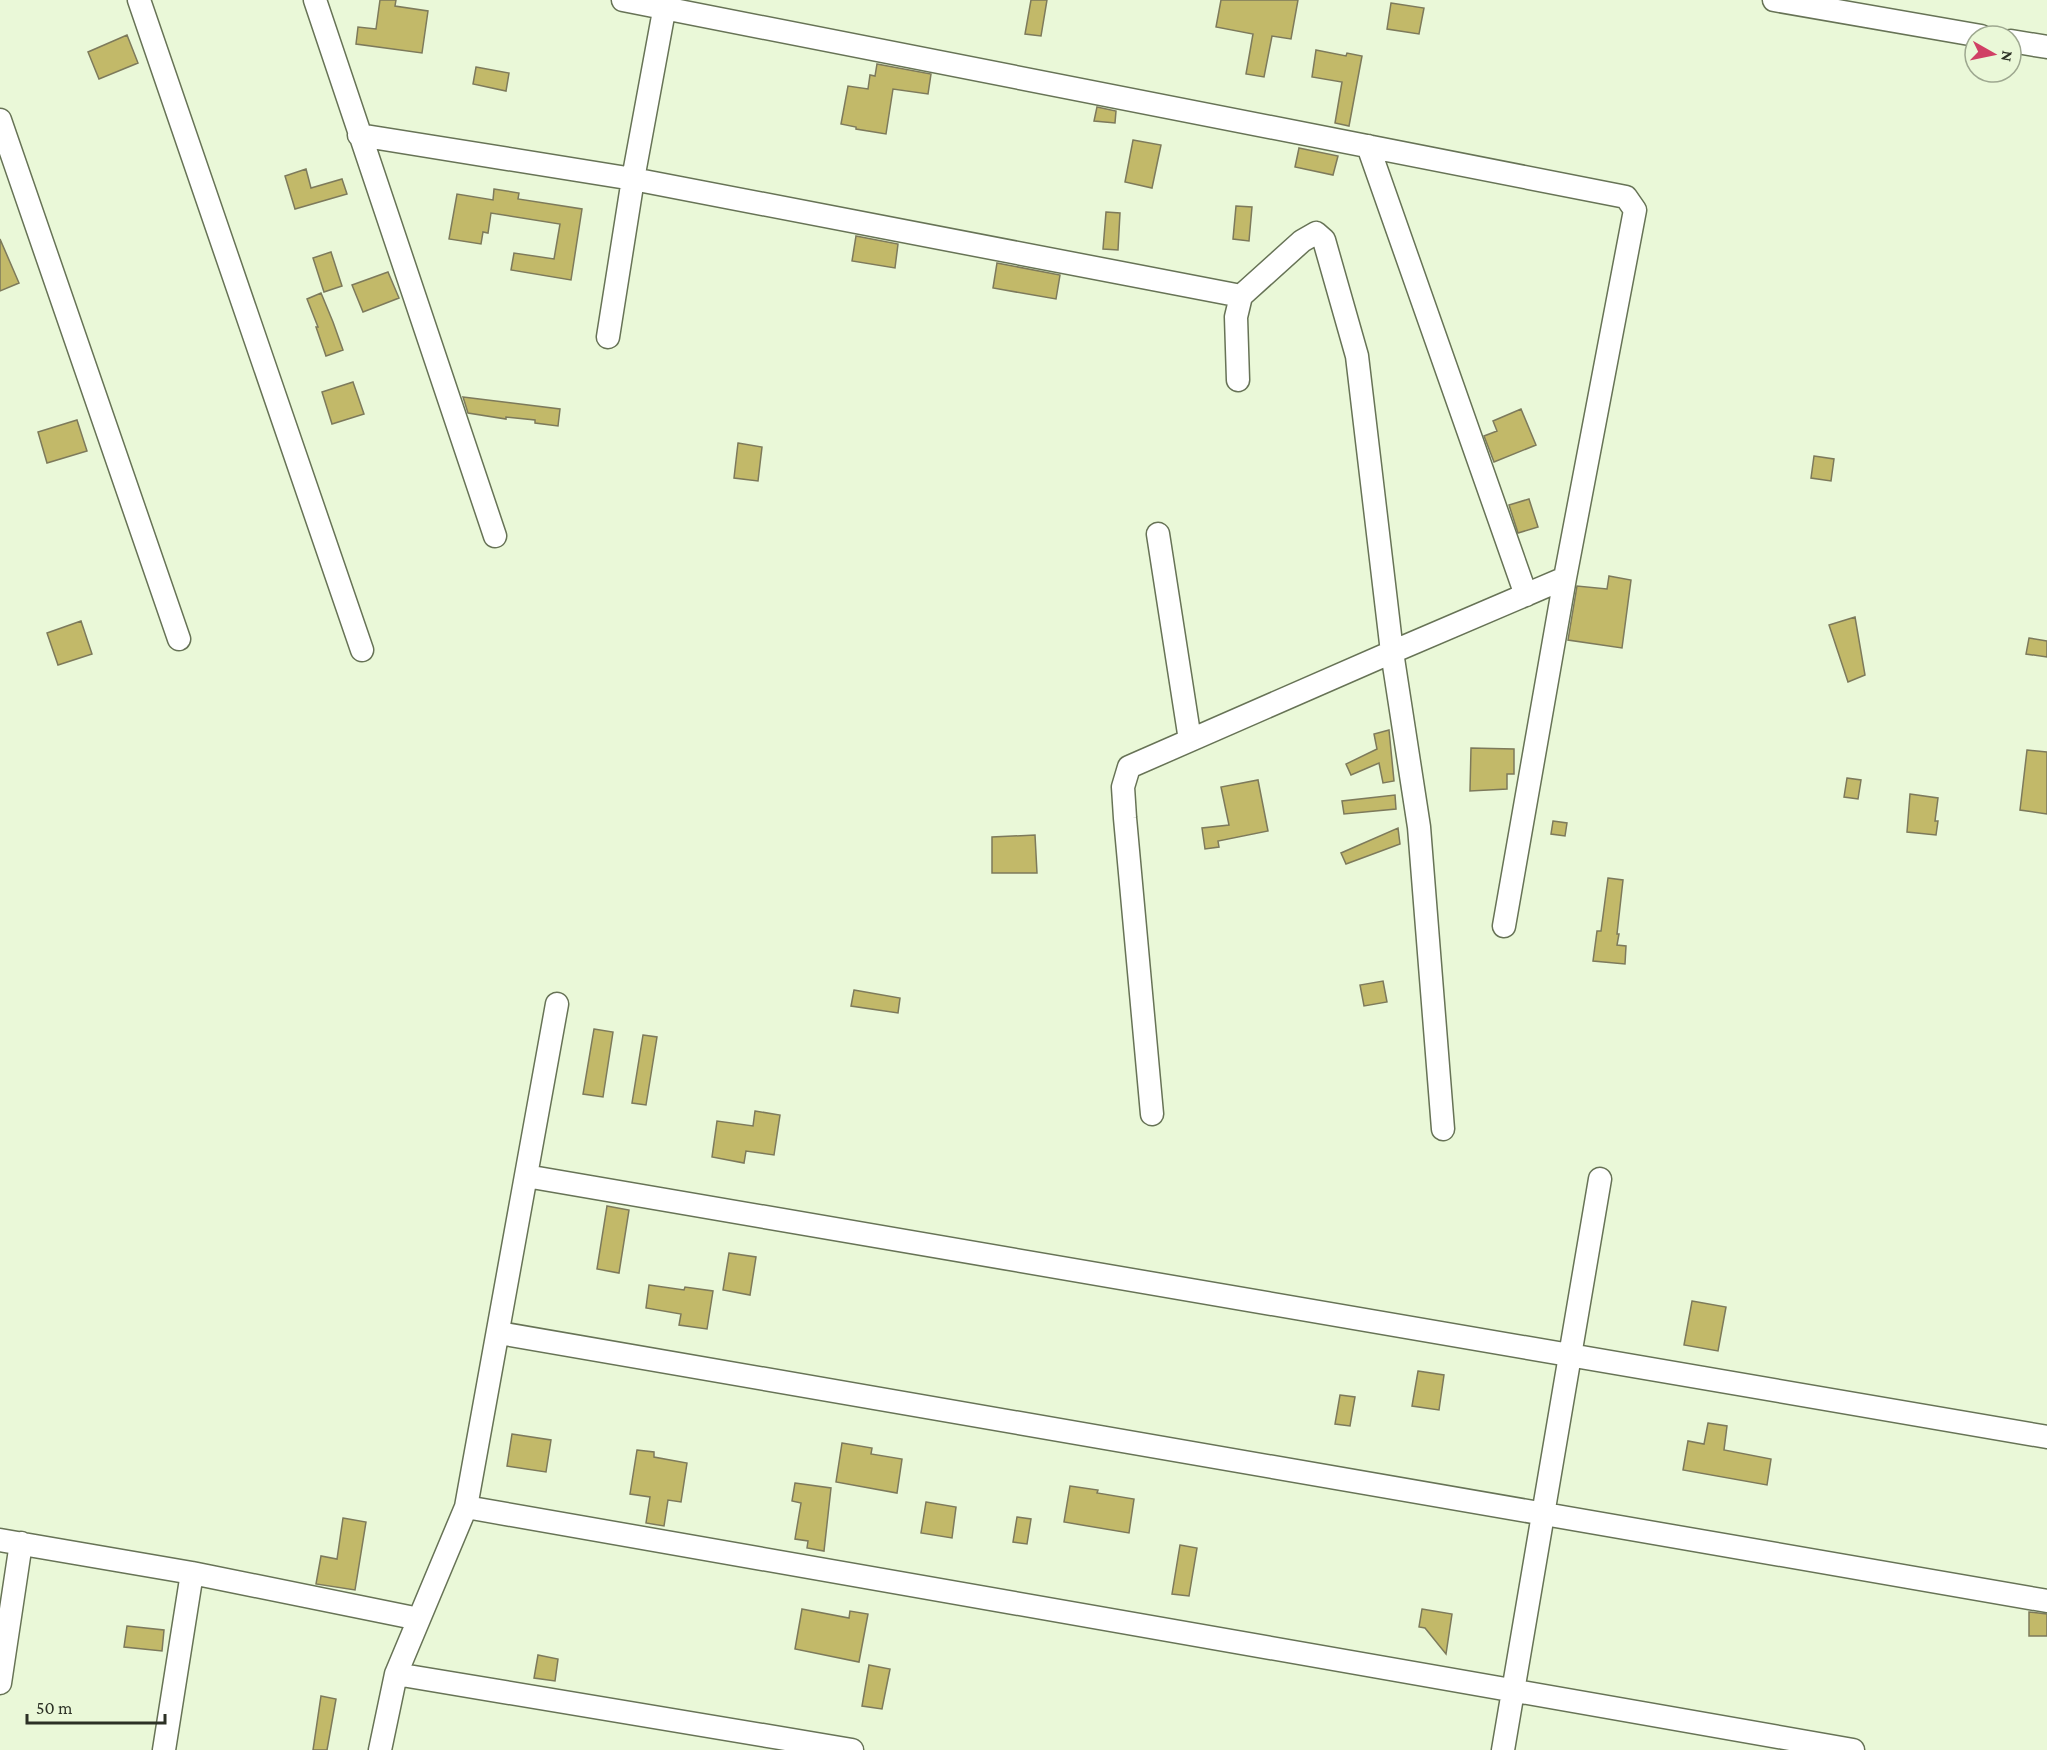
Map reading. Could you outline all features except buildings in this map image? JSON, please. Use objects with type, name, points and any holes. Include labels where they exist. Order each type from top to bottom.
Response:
[{"type":"street","points":[[139,0],[362,650]]},
{"type":"street","points":[[315,0],[495,536]]},
{"type":"street","points":[[623,0],[666,4],[1626,197],[1635,210],[1565,578],[1504,926]]},
{"type":"street","points":[[1781,1],[1963,33]]},
{"type":"street","points":[[608,338],[633,179],[666,4]]},
{"type":"street","points":[[2023,43],[2047,47]]},
{"type":"street","points":[[0,120],[179,639]]},
{"type":"street","points":[[359,135],[633,179],[1241,296]]},
{"type":"street","points":[[1368,146],[1526,595]]},
{"type":"street","points":[[1238,380],[1236,317],[1241,296],[1302,241],[1316,233],[1324,240],[1357,356],[1392,652],[1419,827],[1443,1129]]},
{"type":"street","points":[[1158,534],[1190,740]]},
{"type":"street","points":[[1152,1114],[1123,787],[1129,767],[1565,578]]},
{"type":"street","points":[[380,1750],[396,1674],[466,1507],[557,1004]]},
{"type":"street","points":[[526,1176],[2047,1437]]},
{"type":"street","points":[[1503,1750],[1600,1179]]},
{"type":"street","points":[[499,1333],[2047,1601]]},
{"type":"street","points":[[466,1507],[1853,1750]]},
{"type":"street","points":[[0,1683],[11,1542],[192,1574],[419,1619]]},
{"type":"street","points":[[164,1750],[192,1574]]},
{"type":"street","points":[[396,1674],[852,1750]]}]
